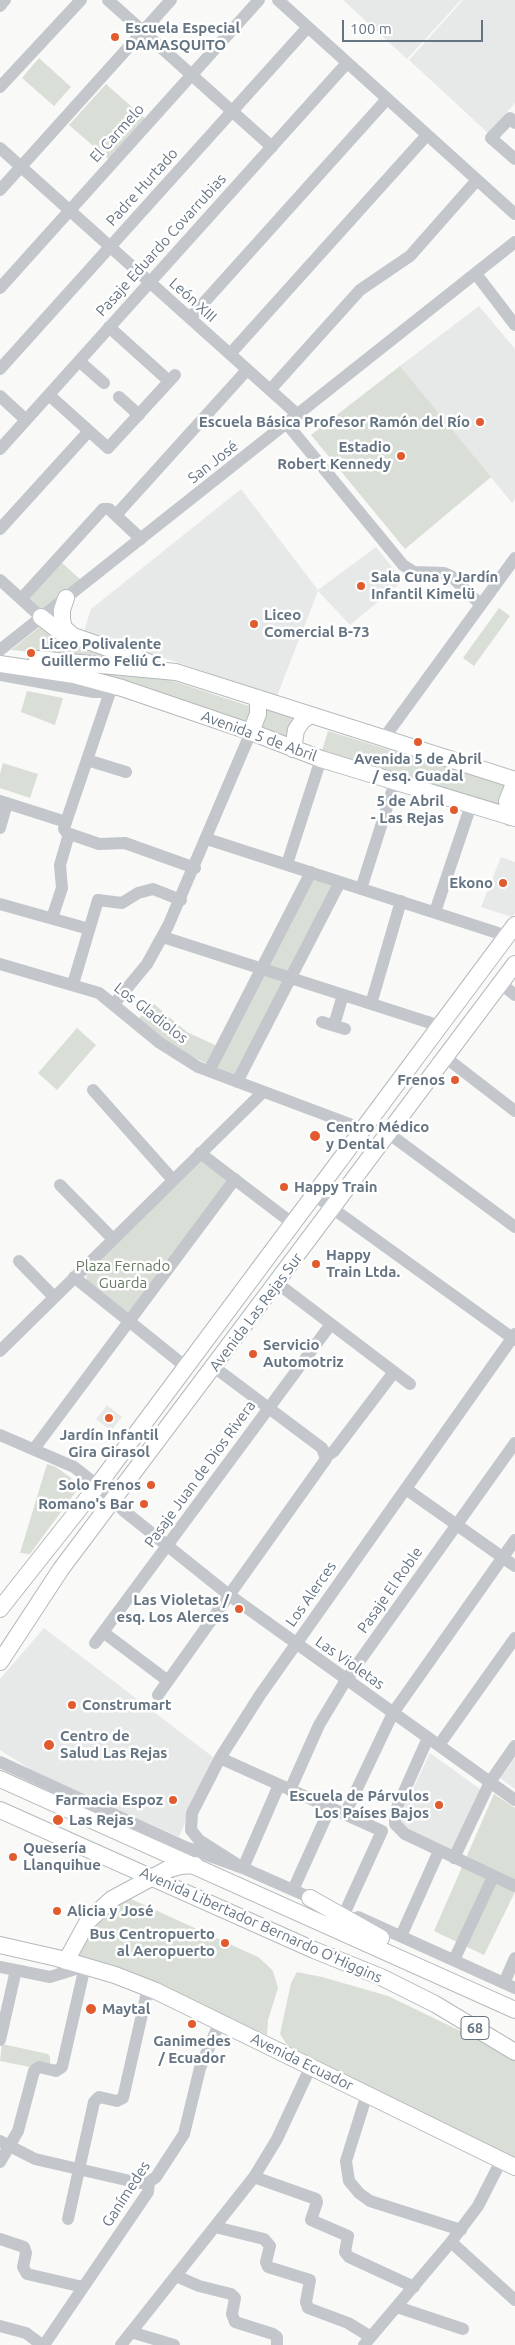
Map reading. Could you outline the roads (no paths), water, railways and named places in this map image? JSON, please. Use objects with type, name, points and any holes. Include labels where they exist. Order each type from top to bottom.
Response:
[{"type":"main road","points":[[66,598],[62,610],[62,620],[64,628],[73,636]]},
{"type":"main road","points":[[41,617],[55,628],[73,636],[176,672],[515,781],[507,801],[513,817]]},
{"type":"main road","points":[[0,654],[176,672]]},
{"type":"main road","name":"Avenida 5 de Abril","points":[[0,664],[74,675],[251,732],[321,759],[513,817]]},
{"type":"main road","points":[[251,732],[259,710],[258,698]]},
{"type":"main road","points":[[293,749],[296,730],[302,721],[310,715]]},
{"type":"main road","name":"Avenida Las Rejas Sur","points":[[0,1609],[100,1487],[186,1367],[511,930]]},
{"type":"main road","name":"Avenida Las Rejas Sur","points":[[0,1662],[49,1586],[515,964]]},
{"type":"main road","points":[[96,1524],[100,1487]]},
{"type":"main road","name":"Avenida Libertador Bernardo O'Higgins","points":[[0,1779],[515,2010]]},
{"type":"main road","name":"Avenida Libertador Bernardo O'Higgins","points":[[0,1810],[381,1977],[435,2004],[515,2052]]},
{"type":"main road","points":[[66,1961],[82,1930],[102,1906],[121,1892],[173,1867],[197,1866]]},
{"type":"main road","points":[[310,1898],[416,1957],[461,1985]]},
{"type":"main road","name":"Avenida Ecuador","points":[[0,1945],[85,1966],[148,1988],[509,2163]]},
{"type":"main road","name":"Avenida Ecuador","points":[[0,1954],[44,1963],[66,1961]]},
{"type":"main road","points":[[435,2004],[515,2039]]},
{"type":"street","points":[[0,6],[5,0]]},
{"type":"street","points":[[0,87],[80,0]]},
{"type":"street","points":[[108,0],[272,147]]},
{"type":"street","points":[[0,190],[171,0]]},
{"type":"street","name":"El Carmelo","points":[[0,288],[259,0]]},
{"type":"street","points":[[278,0],[515,214]]},
{"type":"street","name":"Padre Hurtado","points":[[0,369],[308,27]]},
{"type":"street","name":"Pasaje Eduardo Covarrubias","points":[[0,449],[347,63]]},
{"type":"street","points":[[190,318],[387,99]]},
{"type":"street","points":[[515,123],[510,118],[491,138],[515,160]]},
{"type":"street","points":[[230,354],[427,135]]},
{"type":"street","name":"León XIII","points":[[0,148],[298,415]]},
{"type":"street","points":[[270,390],[360,290],[410,256],[477,180]]},
{"type":"street","name":"San José","points":[[0,650],[515,242]]},
{"type":"street","points":[[476,274],[515,325]]},
{"type":"street","points":[[49,395],[108,448],[172,378],[109,327]]},
{"type":"street","points":[[79,361],[104,384]]},
{"type":"street","points":[[116,515],[248,370]]},
{"type":"street","points":[[0,396],[26,420]]},
{"type":"street","points":[[119,397],[139,415]]},
{"type":"street","points":[[287,424],[403,565],[414,572],[444,573],[451,576],[481,605]]},
{"type":"street","points":[[0,529],[89,430]]},
{"type":"street","points":[[21,599],[101,510],[107,508],[142,539]]},
{"type":"street","points":[[384,738],[515,558]]},
{"type":"street","points":[[0,580],[41,617]]},
{"type":"street","points":[[0,675],[94,692],[116,690],[87,760],[67,828],[60,865],[62,888],[52,918]]},
{"type":"street","points":[[114,1004],[140,973],[163,937],[181,900],[251,732]]},
{"type":"street","points":[[287,864],[321,759]]},
{"type":"street","points":[[87,760],[126,772]]},
{"type":"street","points":[[361,888],[395,782]]},
{"type":"street","points":[[0,828],[4,802],[102,844],[125,843],[194,868]]},
{"type":"street","points":[[435,912],[470,805]]},
{"type":"street","points":[[207,839],[435,912],[511,930]]},
{"type":"street","points":[[209,1071],[311,872]]},
{"type":"street","points":[[236,1082],[340,882]]},
{"type":"street","points":[[73,984],[98,900],[122,902],[138,893],[152,889],[181,900]]},
{"type":"street","points":[[371,1004],[401,901]]},
{"type":"street","points":[[0,904],[90,929]]},
{"type":"street","points":[[163,937],[440,1026]]},
{"type":"street","name":"Los Gladiolos","points":[[0,964],[99,993],[160,1043],[209,1071],[363,1128]]},
{"type":"street","points":[[500,983],[515,994]]},
{"type":"street","points":[[333,1025],[343,995]]},
{"type":"street","points":[[445,1057],[515,1111]]},
{"type":"street","points":[[93,1090],[173,1180]]},
{"type":"street","points":[[0,1351],[263,1092]]},
{"type":"street","points":[[388,1133],[515,1227]]},
{"type":"street","points":[[200,1153],[292,1224]]},
{"type":"street","points":[[34,1448],[235,1180]]},
{"type":"street","points":[[60,1185],[113,1239]]},
{"type":"street","points":[[314,1194],[514,1337]]},
{"type":"street","points":[[19,1261],[54,1297]]},
{"type":"street","points":[[74,1277],[186,1367]]},
{"type":"street","points":[[277,1283],[410,1384]]},
{"type":"street","name":"Pasaje Juan de Dios Rivera","points":[[94,1643],[331,1324]]},
{"type":"street","name":"Los Alerces","points":[[243,1868],[200,1840],[190,1830],[190,1818],[220,1758],[236,1731],[296,1644],[514,1337]]},
{"type":"street","points":[[214,1367],[322,1448],[327,1456]]},
{"type":"street","points":[[158,1695],[324,1464],[327,1456],[334,1452],[394,1372]]},
{"type":"street","name":"Las Violetas","points":[[0,1435],[34,1448],[74,1467],[229,1594],[515,1800]]},
{"type":"street","name":"Pasaje El Roble","points":[[243,1868],[285,1787],[346,1680],[515,1443]]},
{"type":"street","points":[[406,1489],[515,1566]]},
{"type":"street","points":[[345,1814],[393,1713],[515,1540]]},
{"type":"street","points":[[103,1632],[168,1681]]},
{"type":"street","points":[[439,1746],[515,1638]]},
{"type":"street","points":[[428,1738],[395,1812],[395,1824],[405,1834],[492,1877],[515,1886]]},
{"type":"street","points":[[454,1858],[490,1782],[515,1746]]},
{"type":"street","points":[[220,1758],[382,1831]]},
{"type":"street","points":[[0,1762],[198,1852],[243,1868],[509,1985],[515,1958]]},
{"type":"street","points":[[293,1890],[330,1808]]},
{"type":"street","points":[[345,1912],[382,1831],[395,1824]]},
{"type":"street","points":[[401,1936],[439,1851]]},
{"type":"street","points":[[454,1960],[492,1877]]},
{"type":"street","points":[[0,1966],[50,1976],[85,1966],[62,2067],[56,2071],[39,2068],[34,2071],[21,2124],[5,2144],[0,2162]]},
{"type":"street","points":[[0,2040],[16,1970]]},
{"type":"street","points":[[68,2219],[95,2100],[99,2097],[120,2100],[124,2096],[148,1988]]},
{"type":"street","name":"Ganímedes","points":[[43,2345],[148,2192],[149,2182],[156,2177],[184,2134],[200,2068],[220,2022]]},
{"type":"street","points":[[121,2345],[254,2177],[277,2139],[311,2066]]},
{"type":"street","points":[[367,2094],[346,2162],[349,2181],[359,2193],[370,2201],[460,2230]]},
{"type":"street","points":[[5,2144],[35,2159],[139,2183],[149,2182]]},
{"type":"street","points":[[215,2228],[264,2239],[270,2246],[266,2265],[310,2280],[306,2302],[308,2308],[348,2323],[368,2341],[451,2242],[509,2163]]},
{"type":"street","points":[[254,2177],[316,2198],[317,2202],[311,2220],[348,2236],[346,2252],[349,2257],[414,2287]]},
{"type":"street","points":[[0,2239],[24,2247],[26,2253],[23,2267],[27,2274],[84,2287]]},
{"type":"street","points":[[451,2242],[515,2300]]},
{"type":"street","points":[[176,2276],[199,2286],[231,2294],[235,2298],[232,2314],[235,2322],[273,2334],[277,2337],[277,2345]]},
{"type":"street","points":[[397,2307],[463,2329]]},
{"type":"street","points":[[0,2326],[26,2333],[43,2345]]},
{"type":"street","points":[[131,2332],[174,2345]]},
{"type":"place","name":"Escuela Especial DAMASQUITO","points":[[115,37]]},
{"type":"place","name":"Escuela Básica Profesor Ramón del Río","points":[[480,422]]},
{"type":"place","name":"Estadio Robert Kennedy","points":[[401,456]]},
{"type":"place","name":"Sala Cuna y Jardín Infantil Kimelü","points":[[361,586]]},
{"type":"place","name":"Liceo Comercial B-73","points":[[254,624]]},
{"type":"place","name":"Liceo Polivalente Guillermo Feliú C.","points":[[31,653]]},
{"type":"place","name":"Avenida 5 de Abril / esq. Guadal","points":[[418,742]]},
{"type":"place","name":"5 de Abril - Las Rejas","points":[[454,810]]},
{"type":"place","name":"Ekono","points":[[503,883]]},
{"type":"place","name":"Frenos","points":[[455,1080]]},
{"type":"place","name":"Centro Médico y Dental","points":[[315,1136]]},
{"type":"place","name":"Happy Train","points":[[284,1187]]},
{"type":"place","name":"Happy Train Ltda.","points":[[316,1264]]},
{"type":"place","name":"Servicio Automotriz","points":[[253,1354]]},
{"type":"place","name":"Jardín Infantil Gira Girasol","points":[[109,1418]]},
{"type":"place","name":"Solo Frenos","points":[[151,1485]]},
{"type":"place","name":"Romano's Bar","points":[[144,1504]]},
{"type":"place","name":"Las Violetas / esq. Los Alerces","points":[[239,1609]]},
{"type":"place","name":"Construmart","points":[[72,1705]]},
{"type":"place","name":"Centro de Salud Las Rejas","points":[[49,1745]]},
{"type":"place","name":"Farmacia Espoz","points":[[173,1800]]},
{"type":"place","name":"Escuela de Párvulos Los Países Bajos","points":[[439,1805]]},
{"type":"place","name":"Las Rejas","points":[[58,1820]]},
{"type":"place","name":"Quesería Llanquihue","points":[[13,1857]]},
{"type":"place","name":"Alicia y José","points":[[57,1911]]},
{"type":"place","name":"Bus Centropuerto al Aeropuerto","points":[[225,1943]]},
{"type":"place","name":"Maytal","points":[[91,2009]]},
{"type":"place","name":"Ganimedes / Ecuador","points":[[192,2024]]},
{"type":"park label","name":"Plaza Fernado Guarda","points":[[123,1274]]}]
